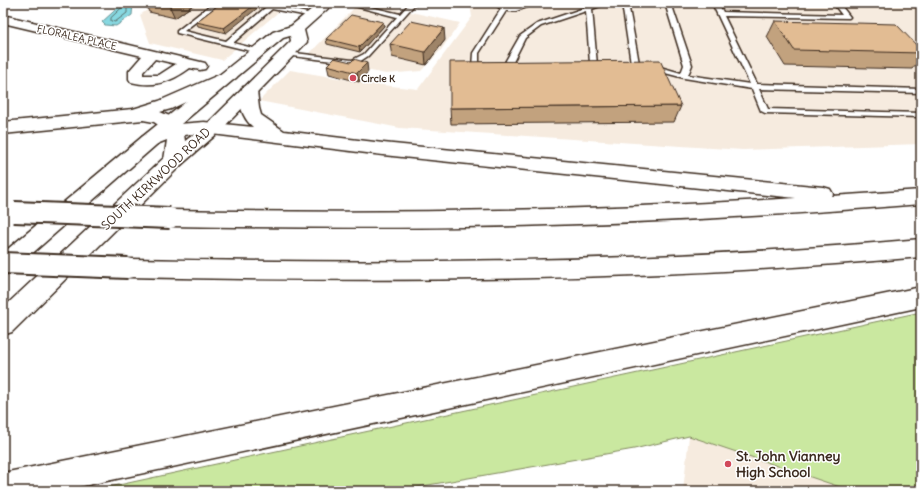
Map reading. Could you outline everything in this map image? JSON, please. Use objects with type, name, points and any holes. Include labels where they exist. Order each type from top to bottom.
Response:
[{"type":"main road","points":[[3,266],[149,141],[171,127],[278,35],[296,29],[327,3]]},
{"type":"main road","name":"SOUTH KIRKWOOD ROAD","points":[[3,324],[174,160],[213,128],[299,42],[296,29]]},
{"type":"main road","points":[[3,128],[108,118],[133,114],[165,105],[230,75]]},
{"type":"main road","points":[[250,91],[250,113],[257,122],[284,138]]},
{"type":"main road","points":[[133,114],[149,115],[159,118],[171,127],[177,140],[174,160]]},
{"type":"main road","points":[[171,127],[213,128],[284,138],[476,159],[880,200]]},
{"type":"main road","points":[[8,211],[170,218],[333,220],[550,218],[762,209],[921,196]]},
{"type":"main road","points":[[3,263],[128,268],[341,272],[570,268],[793,258],[921,248]]},
{"type":"main road","points":[[3,488],[921,297]]},
{"type":"street","name":"FLORALEA PLACE","points":[[3,19],[193,65],[166,79],[151,82],[136,79],[136,71],[151,55]]},
{"type":"lane","points":[[217,3],[179,32],[259,51]]},
{"type":"lane","points":[[346,3],[401,16]]},
{"type":"lane","points":[[287,54],[353,62],[366,55],[413,3]]},
{"type":"lane","points":[[496,3],[504,9],[516,9],[536,3]]},
{"type":"lane","points":[[504,9],[476,53],[475,65],[505,65],[522,37],[539,25],[605,3]]},
{"type":"lane","points":[[625,3],[632,63],[642,64],[684,76],[743,86],[921,91]]},
{"type":"lane","points":[[668,3],[688,65],[684,76]]},
{"type":"lane","points":[[715,3],[765,110],[921,115]]},
{"type":"lane","points":[[720,14],[847,17],[836,3]]},
{"type":"lane","points":[[228,43],[273,5],[313,15]]},
{"type":"lane","points":[[586,63],[598,63],[589,8]]},
{"type":"shaded area","points":[[157,3],[289,3],[222,60],[150,43],[140,15]]},
{"type":"shaded area","points":[[359,3],[371,3],[460,23],[441,50],[421,71],[386,74],[305,58]]},
{"type":"shaded area","points":[[470,3],[921,3],[921,144],[743,150],[400,128],[259,101],[290,70],[373,84],[418,89],[472,17]]},
{"type":"shaded area","name":"St. John Vianney High School","points":[[689,436],[852,491],[683,491]]},
{"type":"green space","points":[[921,312],[921,429],[919,431],[919,442],[921,444],[921,491],[852,491],[689,436],[634,449],[394,491],[91,491]]},
{"type":"water","points":[[123,3],[133,3],[132,15],[116,26],[105,25],[102,22]]},
{"type":"building","points":[[160,3],[172,3],[169,5]]},
{"type":"building","points":[[221,3],[257,3],[224,28],[196,22]]},
{"type":"building","name":"Circle K","points":[[351,15],[383,22],[359,47],[326,39]]},
{"type":"building","points":[[411,21],[444,28],[425,52],[390,44]]},
{"type":"building","points":[[775,21],[896,24],[921,50],[921,53],[794,50]]},
{"type":"building","points":[[334,58],[351,62],[354,59],[367,63],[357,73],[327,65]]},
{"type":"building","points":[[660,60],[681,106],[450,108],[450,62]]},
{"type":"place","name":"Circle K","points":[[353,78]]},
{"type":"place","name":"St. John Vianney High School","points":[[728,464]]}]
